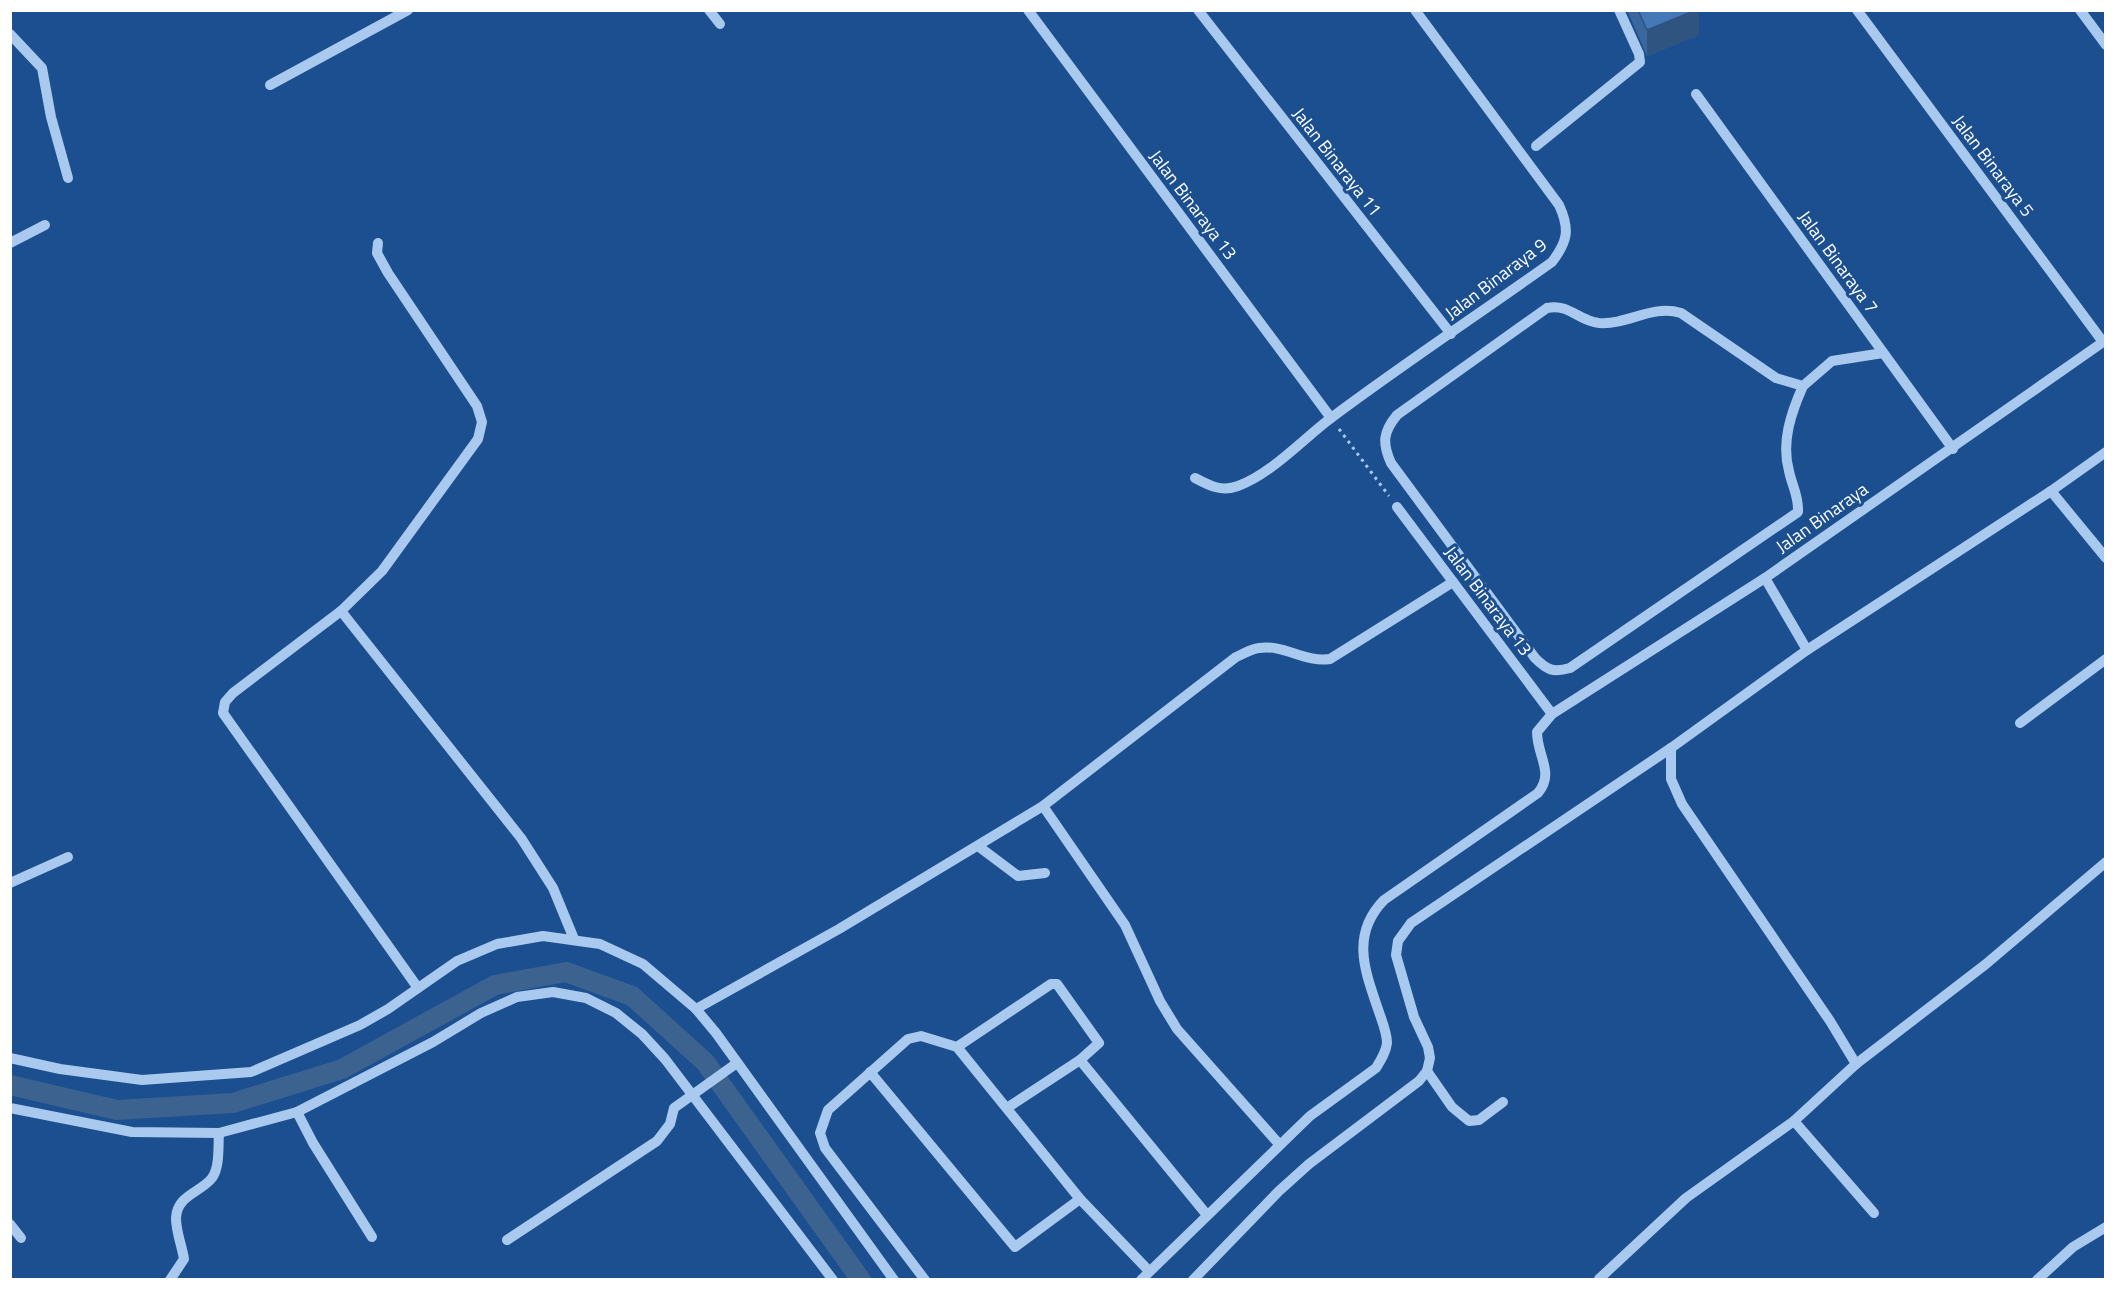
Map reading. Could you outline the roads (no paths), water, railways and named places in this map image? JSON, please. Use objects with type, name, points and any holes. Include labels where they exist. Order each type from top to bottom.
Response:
[{"type":"street","points":[[270,85],[408,10]]},
{"type":"street","points":[[709,10],[720,24]]},
{"type":"street","name":"Jalan Binaraya 13","points":[[1028,10],[1331,418]]},
{"type":"street","name":"Jalan Binaraya 11","points":[[1198,10],[1451,334]]},
{"type":"street","name":"Jalan Binaraya 9","points":[[1195,478],[1212,487],[1225,489],[1239,486],[1258,476],[1331,418],[1552,262],[1568,236],[1566,220],[1559,205],[1415,10]]},
{"type":"street","points":[[1536,146],[1637,66],[1639,54],[1619,10]]},
{"type":"street","name":"Jalan Binaraya 5","points":[[1857,10],[2104,341]]},
{"type":"street","points":[[2080,10],[2106,45]]},
{"type":"street","points":[[10,34],[42,68],[51,117],[68,178]]},
{"type":"street","name":"Jalan Binaraya 7","points":[[1696,94],[1953,449]]},
{"type":"street","points":[[10,243],[45,225]]},
{"type":"street","points":[[378,243],[377,253],[388,273],[477,406],[482,422],[478,439],[382,571],[341,611],[233,693],[225,702],[223,713],[418,988]]},
{"type":"street","points":[[1803,386],[1776,378],[1681,313],[1668,309],[1609,323],[1597,323],[1584,319],[1567,308],[1556,306],[1547,308],[1397,416],[1388,426],[1384,437],[1384,448],[1390,462],[1535,658],[1546,669],[1556,672],[1570,668],[1798,512],[1799,500],[1789,473],[1786,441],[1794,405],[1803,386],[1832,361],[1883,353]]},
{"type":"street","name":"Jalan Binaraya","points":[[1552,714],[1765,578],[1953,449],[2104,341]]},
{"type":"street","points":[[1193,1280],[1279,1191],[1309,1164],[1419,1081],[1427,1071],[1430,1058],[1428,1047],[1414,1017],[1396,955],[1398,941],[1403,931],[1411,923],[1671,748],[1807,650],[2106,452]]},
{"type":"street","points":[[2050,491],[2106,558]]},
{"type":"street","name":"Jalan Binaraya 13","points":[[1397,507],[1552,714]]},
{"type":"street","points":[[1765,578],[1807,650]]},
{"type":"street","points":[[696,1009],[839,929],[1043,806],[1236,657],[1258,648],[1279,648],[1318,661],[1330,659],[1453,582]]},
{"type":"street","points":[[341,611],[520,838],[553,888],[574,939]]},
{"type":"street","points":[[2020,723],[2106,659]]},
{"type":"street","points":[[1140,1280],[1279,1144],[1310,1116],[1364,1079],[1383,1057],[1387,1044],[1367,978],[1363,939],[1366,923],[1384,900],[1538,793],[1545,784],[1547,773],[1537,747],[1537,732],[1552,714]]},
{"type":"street","points":[[1671,748],[1671,779],[1682,804],[1830,1020],[1856,1064]]},
{"type":"street","points":[[1043,806],[1125,925],[1160,1001],[1177,1029],[1279,1144]]},
{"type":"street","points":[[978,846],[1018,876],[1035,876],[1045,873]]},
{"type":"street","points":[[10,883],[68,857]]},
{"type":"street","points":[[1599,1279],[1707,1180],[1794,1121],[1856,1064],[1986,964],[2106,862]]},
{"type":"street","points":[[10,1058],[60,1069],[142,1080],[251,1072],[360,1024],[457,961],[497,944],[543,936],[600,944],[643,964],[696,1009],[734,1065],[894,1280]]},
{"type":"street","points":[[957,1047],[1051,984],[1058,984],[1099,1042],[1080,1060],[1006,1108]]},
{"type":"street","points":[[10,1108],[132,1132],[219,1133],[297,1112],[433,1042],[481,1013],[517,998],[553,992],[586,998],[616,1013],[642,1034],[695,1092],[833,1280]]},
{"type":"street","points":[[925,1280],[821,1140],[820,1133],[828,1110],[908,1039],[921,1036],[957,1047],[1080,1199],[1149,1271]]},
{"type":"street","points":[[1080,1060],[1207,1215]]},
{"type":"street","points":[[507,1240],[657,1141],[670,1124],[674,1108],[734,1065]]},
{"type":"street","points":[[1427,1071],[1452,1107],[1469,1121],[1479,1120],[1503,1102]]},
{"type":"street","points":[[870,1072],[1015,1247],[1080,1199]]},
{"type":"street","points":[[297,1112],[313,1143],[372,1237]]},
{"type":"street","points":[[1794,1121],[1875,1213]]},
{"type":"street","points":[[170,1280],[184,1259],[176,1216],[188,1196],[212,1178],[216,1170],[219,1133]]},
{"type":"street","points":[[10,1224],[21,1238]]},
{"type":"street","points":[[2037,1280],[2073,1248],[2106,1227]]},
{"type":"waterway","points":[[10,1085],[117,1110],[233,1103],[342,1069],[495,985],[566,972],[632,996],[705,1062],[861,1280]]}]
